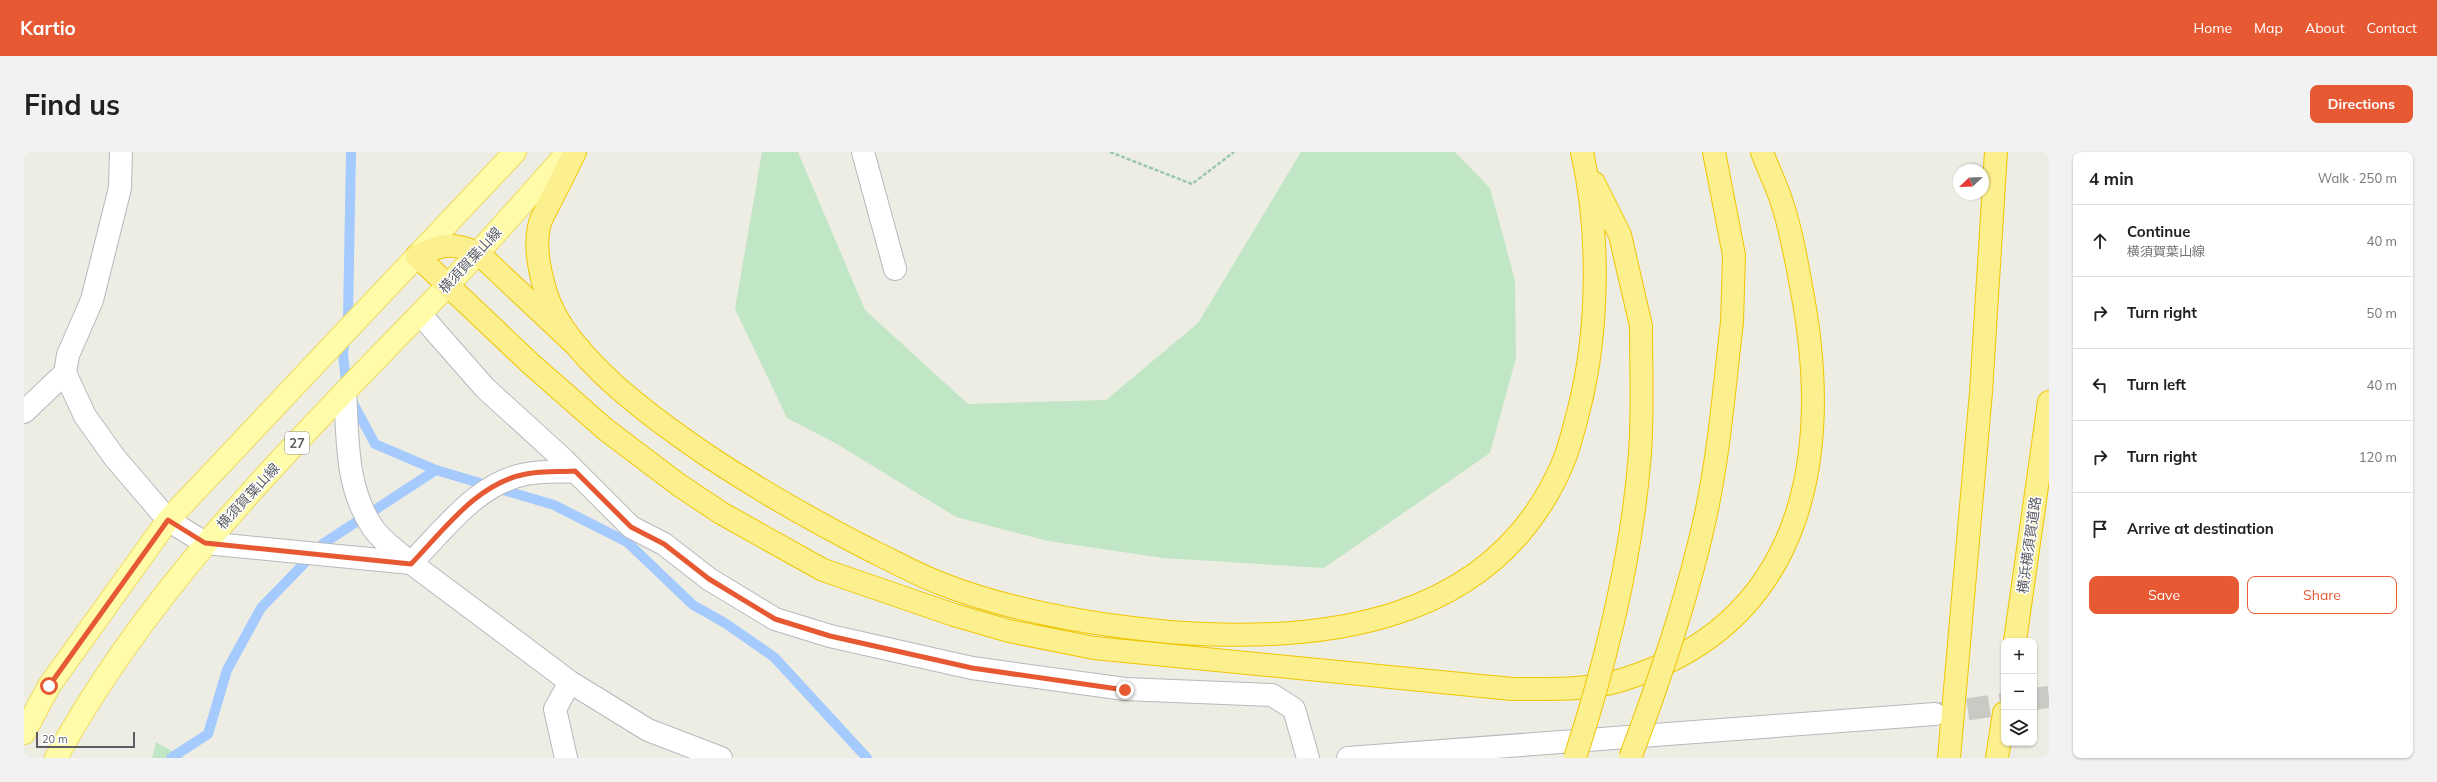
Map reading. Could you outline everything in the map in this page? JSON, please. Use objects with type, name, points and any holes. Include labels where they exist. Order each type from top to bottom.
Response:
[{"type":"highway","points":[[575,152],[539,226],[538,258],[547,296],[560,324],[580,350]]},
{"type":"highway","points":[[1630,758],[1676,626],[1704,524],[1718,448],[1732,322],[1734,256],[1714,152]]},
{"type":"highway","points":[[1583,159],[1591,200],[1593,280],[1586,380],[1564,462],[1551,487],[1523,531],[1505,550],[1484,568],[1443,595],[1400,613],[1329,630],[1275,635],[1224,636],[1111,627],[1000,602],[946,586],[917,574],[810,520],[727,469],[632,401],[478,253],[459,246],[440,245],[417,256],[531,364],[599,424],[679,485],[721,513],[823,570],[876,589],[1009,630],[1094,648],[1512,689],[1570,688],[1625,679],[1655,668],[1705,642],[1748,604],[1774,563],[1795,522],[1807,482],[1812,452],[1813,394],[1809,329],[1782,203],[1762,152]]},
{"type":"highway","points":[[1949,758],[1982,392],[1996,152]]},
{"type":"highway","points":[[1575,758],[1592,705],[1613,626],[1636,495],[1640,452],[1641,326],[1620,235],[1583,159]]},
{"type":"highway","name":"横浜横須賀道路","points":[[2015,638],[2049,402]]},
{"type":"highway","points":[[1997,758],[2001,732]]},
{"type":"main road","points":[[24,733],[49,686],[168,520],[515,152]]},
{"type":"main road","name":"横須賀葉山線","points":[[56,758],[84,706],[205,543],[345,391],[478,253],[568,152]]},
{"type":"street","points":[[121,152],[120,188],[92,300],[68,355],[65,373],[85,416],[115,458],[168,520],[205,543],[411,564]]},
{"type":"street","points":[[863,152],[894,269]]},
{"type":"street","points":[[420,314],[485,388],[575,471],[631,527],[664,544],[709,579],[775,619],[830,636],[972,668],[1125,690],[1272,695],[1294,709],[1308,758]]},
{"type":"street","points":[[24,412],[65,373]]},
{"type":"street","points":[[345,391],[350,470],[357,497],[373,529],[411,564],[570,682],[648,730],[721,758]]},
{"type":"street","points":[[411,564],[465,508],[496,484],[526,474],[575,471]]},
{"type":"street","points":[[563,755],[555,709],[570,682]]},
{"type":"street","points":[[1348,758],[1935,714]]},
{"type":"path","points":[[1110,152],[1192,184],[1234,152]]},
{"type":"green space","points":[[762,152],[798,152],[865,310],[968,404],[1106,400],[1198,323],[1301,152],[1455,152],[1490,188],[1515,280],[1516,358],[1490,453],[1324,568],[1163,558],[1048,541],[956,517],[837,444],[787,418],[735,309]]},
{"type":"green space","points":[[156,742],[184,758],[152,758]]},
{"type":"waterway","points":[[351,152],[348,318],[343,354],[347,392],[375,444],[436,470],[554,505],[627,542],[693,605],[725,623],[774,657],[867,758]]},
{"type":"waterway","points":[[171,758],[208,734],[227,670],[261,608],[324,543],[436,470]]},
{"type":"tunnel","points":[[2037,699],[2049,697]]},
{"type":"tunnel","points":[[1935,714],[2001,704]]},
{"type":"route","points":[[49,686],[168,520],[205,543],[411,564],[465,508],[496,484],[526,474],[575,471],[631,527],[664,544],[709,579],[775,619],[830,636],[972,668],[1125,690]]}]
